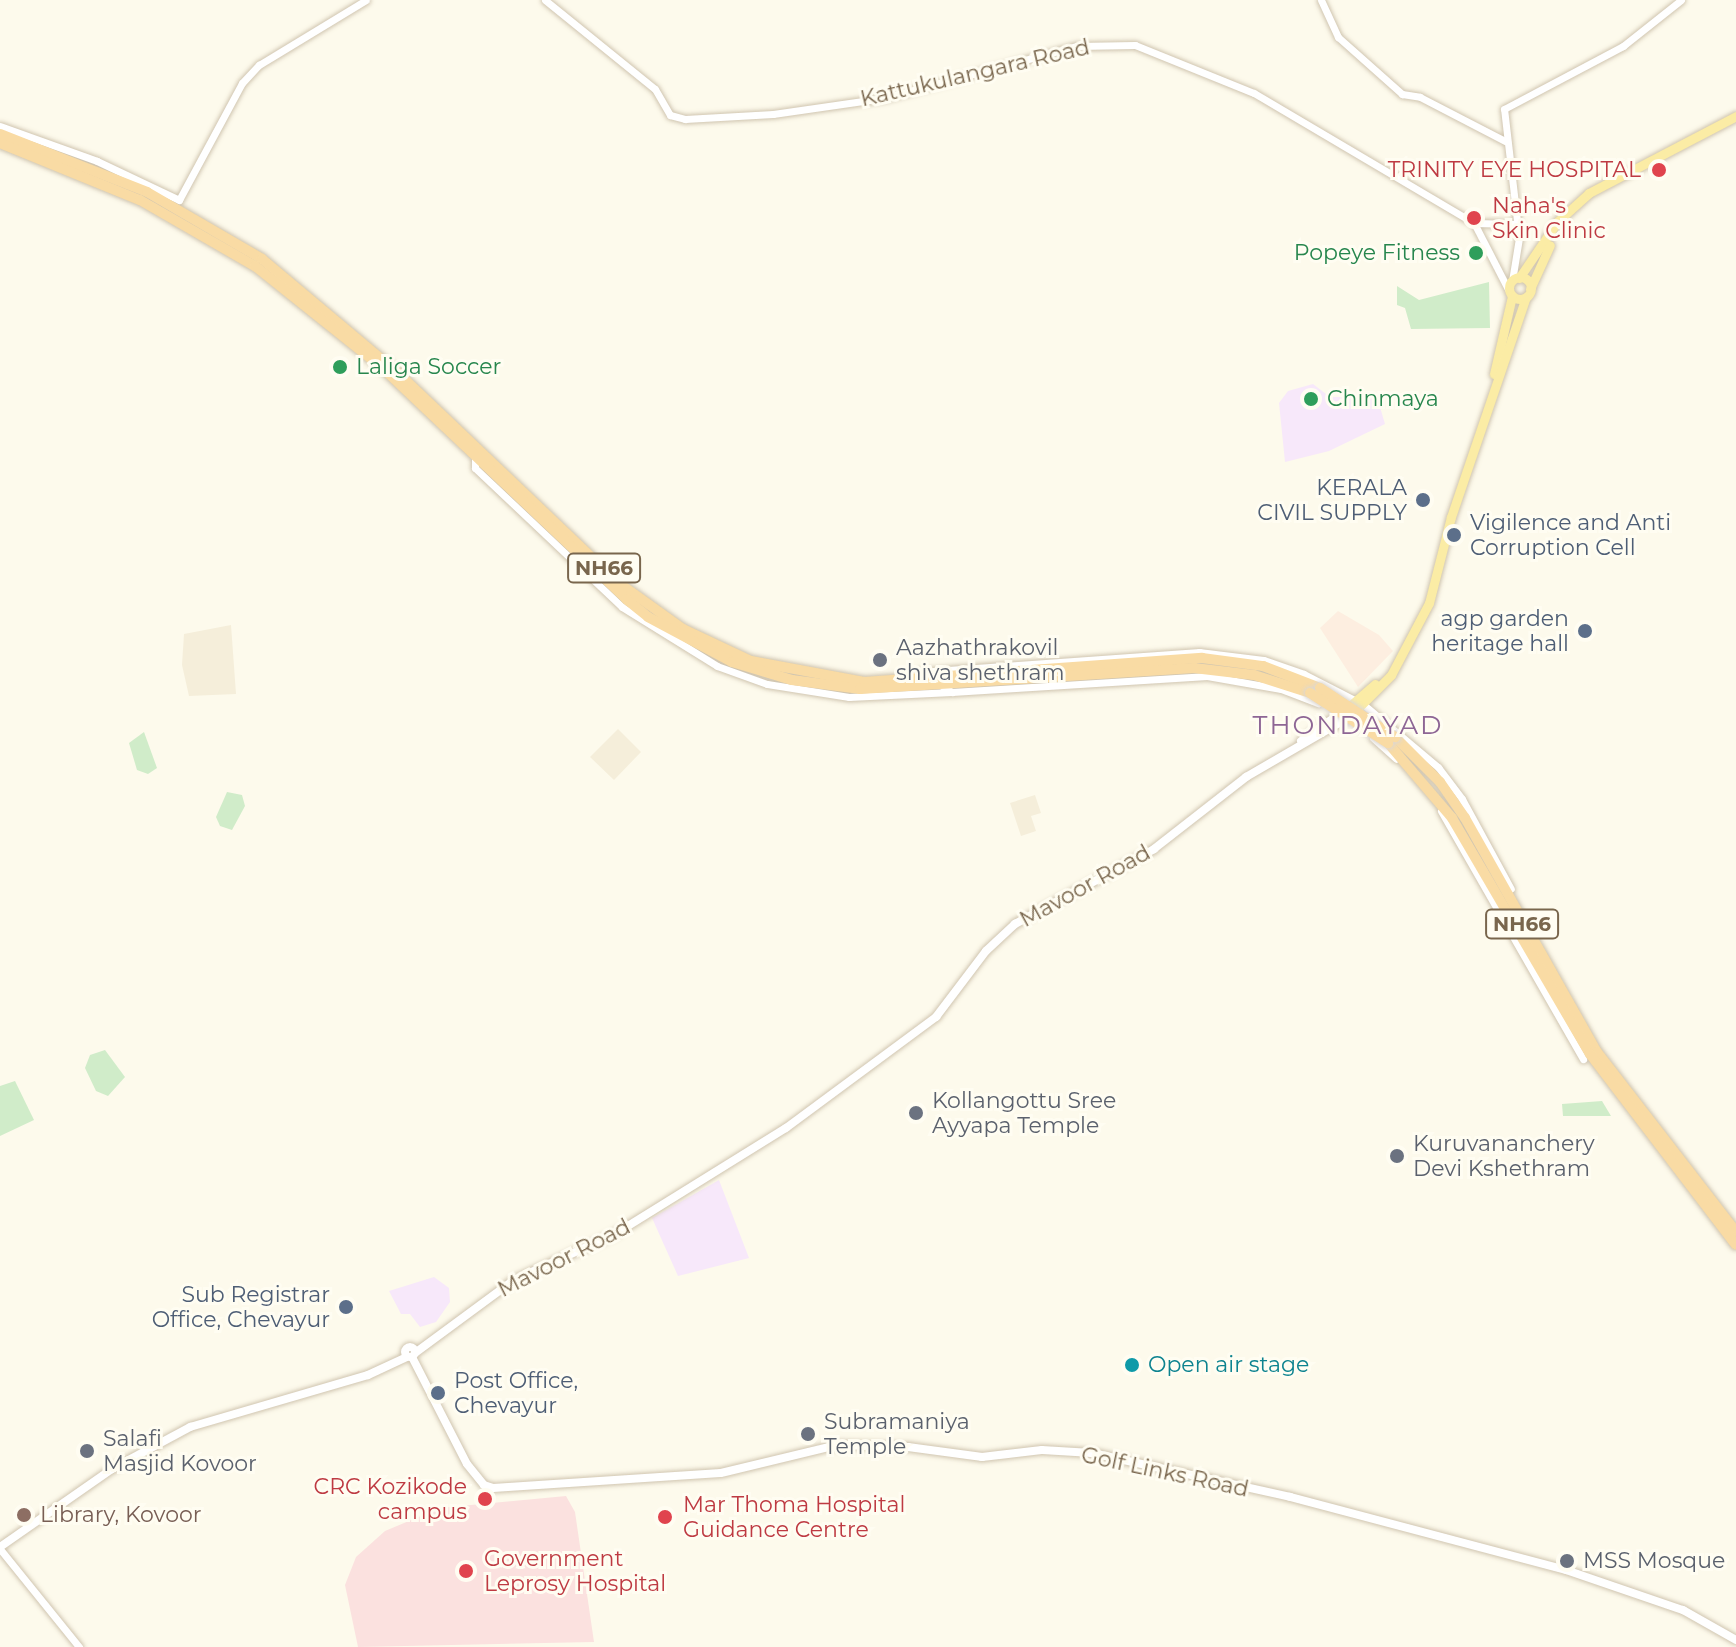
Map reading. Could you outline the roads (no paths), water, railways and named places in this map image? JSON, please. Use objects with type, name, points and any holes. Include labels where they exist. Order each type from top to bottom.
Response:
[{"type":"highway","name":"NH66","points":[[1,141],[140,200],[255,266],[384,369],[626,599],[702,649],[762,673],[828,687],[947,689],[1194,668],[1254,675],[1315,691]]},
{"type":"highway","name":"NH66","points":[[1,141],[134,186],[262,259],[368,345],[616,581],[683,629],[776,669],[838,680],[912,679],[1202,658],[1263,666],[1315,691],[1392,740],[1452,818],[1597,1052],[1736,1232]]},
{"type":"highway","name":"NH66","points":[[1521,932],[1590,1054],[1736,1245]]},
{"type":"main road","name":"Mavoor Road","points":[[1362,703],[1398,652],[1428,591],[1442,525],[1488,396],[1513,286],[1557,222],[1589,193],[1736,119]]},
{"type":"main road","name":"Mavoor Road","points":[[410,1354],[514,1280],[615,1234],[786,1128],[936,1017],[986,951],[1015,924],[1154,849],[1246,777],[1338,715],[1362,703],[1399,662],[1429,603],[1451,517],[1528,293],[1557,230],[1592,197],[1736,119]]},
{"type":"main road","points":[[1513,286],[1528,293]]},
{"type":"main road","points":[[1513,286],[1528,293]]},
{"type":"main road","name":"Mavoor Road","points":[[410,1354],[514,1275],[614,1230],[801,1114],[934,1014],[983,948],[1014,920],[1153,845],[1245,774],[1338,715]]},
{"type":"main road","points":[[0,1541],[139,1450],[211,1419],[368,1375],[410,1354]]},
{"type":"main road","name":"Golf Links Road","points":[[410,1354],[467,1464],[484,1485],[493,1488],[721,1473],[837,1445],[906,1447],[982,1457],[1042,1450],[1092,1453],[1566,1570],[1683,1610],[1736,1640]]},
{"type":"main road","points":[[0,1548],[139,1450]]},
{"type":"street","points":[[0,126],[97,161],[179,200],[242,83],[273,56],[366,0]]},
{"type":"street","name":"Kattukulangara Road","points":[[545,0],[655,89],[670,115],[685,119],[773,114],[884,98],[1069,47],[1135,45],[1254,93],[1474,223]]},
{"type":"street","points":[[1321,0],[1338,37],[1402,94],[1420,97],[1505,141]]},
{"type":"street","points":[[1513,286],[1517,224],[1505,141],[1504,109],[1623,46],[1681,0]]},
{"type":"street","points":[[1474,223],[1517,224]]},
{"type":"street","points":[[1474,223],[1513,286]]},
{"type":"street","points":[[912,679],[920,672],[1199,652],[1264,660],[1362,703],[1420,750],[1462,799],[1521,932],[1583,1059]]},
{"type":"street","points":[[947,689],[1207,676],[1281,689],[1338,715],[1408,770],[1439,808],[1521,932]]},
{"type":"street","points":[[0,1548],[79,1647]]},
{"type":"place","name":"TRINITY EYE HOSPITAL","points":[[1659,170]]},
{"type":"place","name":"Naha's Skin Clinic","points":[[1474,218]]},
{"type":"place","name":"Popeye Fitness","points":[[1476,253]]},
{"type":"place","name":"Laliga Soccer","points":[[340,367]]},
{"type":"place","name":"Chinmaya","points":[[1311,399]]},
{"type":"place","name":"KERALA CIVIL SUPPLY","points":[[1423,500]]},
{"type":"place","name":"Vigilence and Anti Corruption Cell","points":[[1454,535]]},
{"type":"place","name":"agp garden heritage hall","points":[[1585,631]]},
{"type":"place","name":"Aazhathrakovil shiva shethram","points":[[880,660]]},
{"type":"place","name":"Kollangottu Sree Ayyapa Temple","points":[[916,1113]]},
{"type":"place","name":"Kuruvananchery Devi Kshethram","points":[[1397,1156]]},
{"type":"place","name":"Sub Registrar Office, Chevayur","points":[[346,1307]]},
{"type":"place","name":"Open air stage","points":[[1132,1365]]},
{"type":"place","name":"Post Office, Chevayur","points":[[438,1393]]},
{"type":"place","name":"Subramaniya Temple","points":[[808,1434]]},
{"type":"place","name":"Salafi Masjid Kovoor","points":[[87,1451]]},
{"type":"place","name":"CRC Kozikode campus","points":[[485,1499]]},
{"type":"place","name":"Library, Kovoor","points":[[24,1515]]},
{"type":"place","name":"Mar Thoma Hospital Guidance Centre","points":[[665,1517]]},
{"type":"place","name":"MSS Mosque","points":[[1567,1561]]},
{"type":"place","name":"Government Leprosy Hospital","points":[[466,1571]]},
{"type":"district","name":"THONDAYAD","points":[[1348,726]]}]
